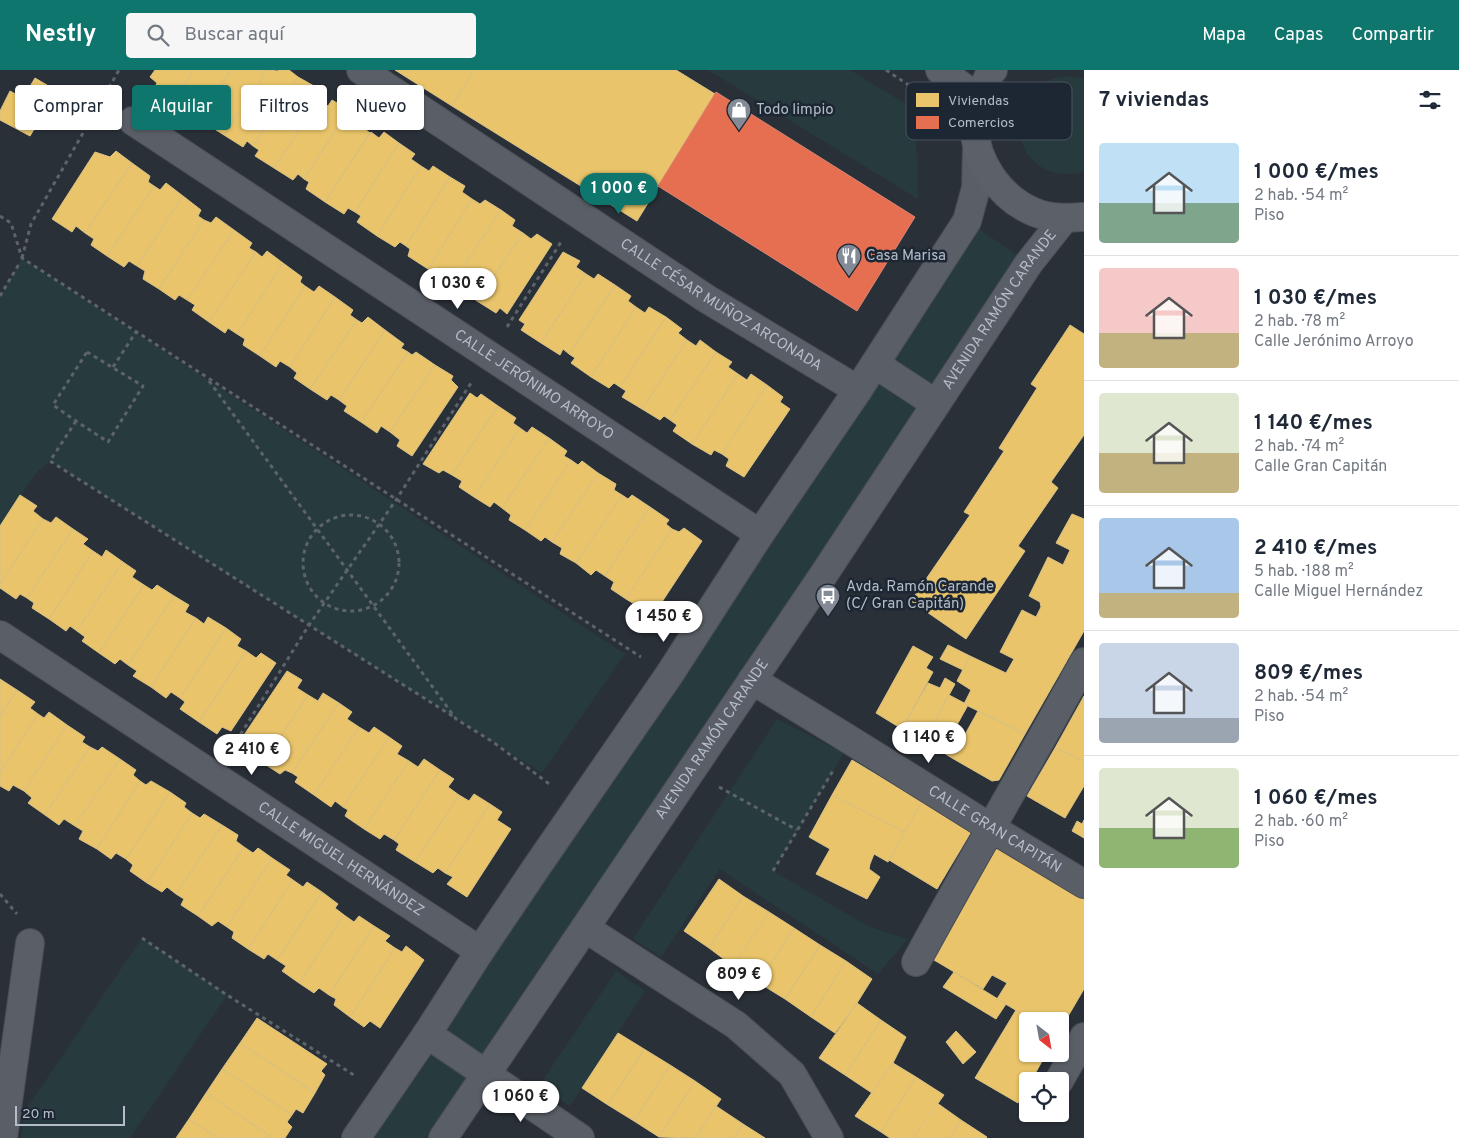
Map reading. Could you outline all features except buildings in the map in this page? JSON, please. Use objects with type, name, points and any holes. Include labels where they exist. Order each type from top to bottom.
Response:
[{"type":"main road","points":[[940,70],[957,82]]},
{"type":"main road","points":[[986,82],[993,70]]},
{"type":"main road","points":[[976,140],[977,146],[989,174],[1009,197],[1035,213],[1074,218]]},
{"type":"street","name":"CALLE CÉSAR MUÑOZ ARCONADA","points":[[361,70],[707,299],[858,390]]},
{"type":"street","name":"CALLE JERÓNIMO ARROYO","points":[[147,130],[760,534]]},
{"type":"street","points":[[356,1138],[669,675],[760,534],[858,390],[967,220],[976,188],[977,146]]},
{"type":"street","name":"AVENIDA RAMÓN CARANDE","points":[[443,1138],[752,680],[1029,263],[1074,218]]},
{"type":"street","name":"AVENIDA RAMÓN CARANDE","points":[[875,364],[936,404]]},
{"type":"street","name":"CALLE MIGUEL HERNÁNDEZ","points":[[0,635],[480,952]]},
{"type":"street","points":[[916,962],[1084,662]]},
{"type":"street","name":"CALLE GRAN CAPITÁN","points":[[752,680],[1084,884]]},
{"type":"street","points":[[585,928],[736,1025],[792,1074],[828,1138]]},
{"type":"street","points":[[3,1138],[30,943]]},
{"type":"street","points":[[427,1034],[580,1138]]},
{"type":"street","points":[[1064,1072],[1084,1037]]},
{"type":"path","points":[[22,258],[31,224],[120,70]]},
{"type":"path","points":[[0,216],[11,223],[22,258],[669,675]]},
{"type":"path","points":[[0,296],[19,264]]},
{"type":"path","points":[[113,367],[136,332]]},
{"type":"path","points":[[87,352],[143,386],[108,442],[76,422],[53,405],[87,352]]},
{"type":"path","points":[[208,378],[456,719]]},
{"type":"path","points":[[76,422],[50,461],[493,742],[579,806]]},
{"type":"path","points":[[214,776],[309,625],[396,500]]},
{"type":"path","points":[[354,515],[367,518],[379,524],[390,536],[397,551],[399,567],[395,582],[386,596],[373,605],[361,610],[348,611],[336,609],[324,603],[314,594],[306,582],[303,568],[304,553],[308,540],[317,529],[328,521],[341,516],[354,515]]},
{"type":"path","points":[[773,871],[836,765]]},
{"type":"path","points":[[714,784],[798,830]]},
{"type":"path","points":[[142,938],[227,995],[385,1095]]},
{"type":"green space","points":[[708,70],[850,70],[906,104],[906,140],[916,140],[918,199]]},
{"type":"green space","points":[[1070,76],[1084,79],[1084,171],[1065,174],[1053,172],[1038,165],[1027,154],[1021,140],[1072,140],[1072,82],[1046,82],[1055,78]]},
{"type":"green space","points":[[967,221],[1029,263],[443,1138],[356,1138]]},
{"type":"green space","points":[[22,258],[625,654],[542,773],[50,461],[37,472],[0,526],[0,296]]},
{"type":"green space","points":[[777,719],[844,753],[773,871],[870,927],[908,939],[878,974],[720,869],[661,957],[633,939]]},
{"type":"green space","points":[[142,938],[227,995],[130,1138],[21,1138],[25,1111]]},
{"type":"green space","points":[[616,971],[645,991],[570,1106],[539,1086]]},
{"type":"place","name":"Todo limpio","points":[[739,131]]},
{"type":"place","name":"Casa Marisa","points":[[849,277]]},
{"type":"place","name":"Avda. Ramón Carande (C/ Gran Capitán)","points":[[828,617]]}]
